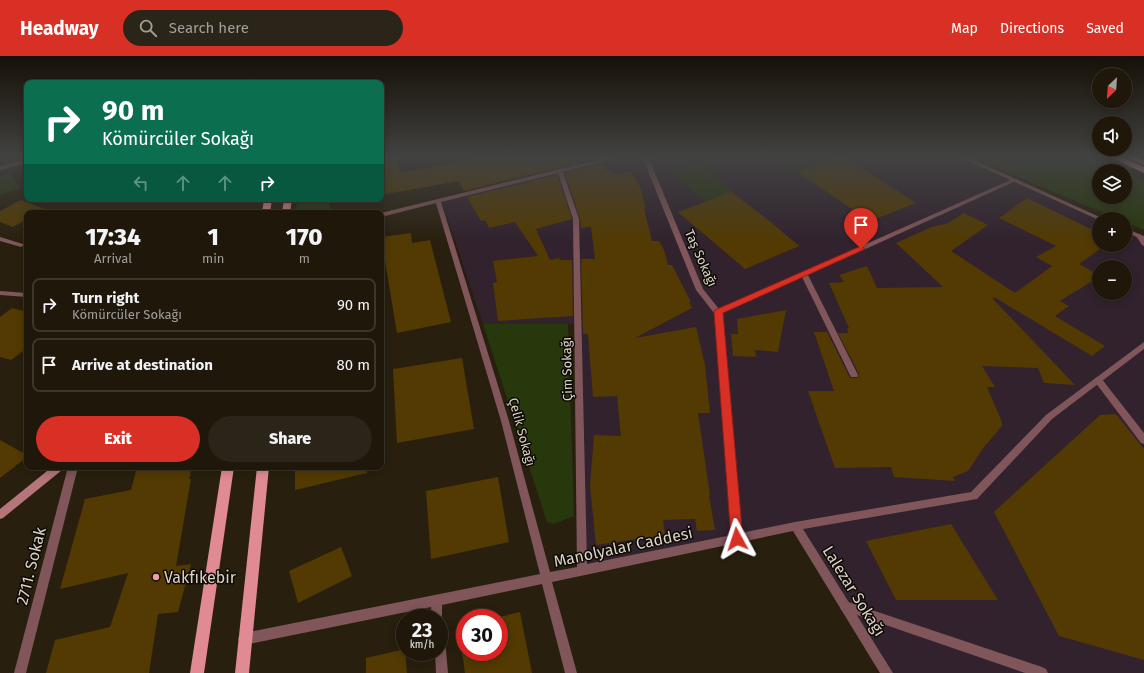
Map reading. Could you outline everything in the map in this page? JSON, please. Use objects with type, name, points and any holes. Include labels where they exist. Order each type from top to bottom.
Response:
[{"type":"main road","points":[[0,515],[55,470]]},
{"type":"main road","points":[[197,673],[228,470]]},
{"type":"main road","points":[[242,673],[244,639],[263,470]]},
{"type":"street","points":[[384,214],[502,185]]},
{"type":"street","name":"Çim Sokağı","points":[[565,185],[576,219],[582,571]]},
{"type":"street","name":"Taş Sokağı","points":[[657,185],[700,290],[718,312]]},
{"type":"street","points":[[737,539],[718,312],[1004,185]]},
{"type":"street","points":[[1026,185],[1092,215]]},
{"type":"street","name":"Çelik Sokağı","points":[[438,201],[505,421],[571,673]]},
{"type":"street","points":[[1141,237],[1144,244]]},
{"type":"street","points":[[0,238],[21,245]]},
{"type":"street","points":[[804,274],[854,375]]},
{"type":"street","points":[[0,293],[24,294]]},
{"type":"street","name":"Manolyalar Caddesi","points":[[244,639],[436,601],[795,526],[974,496],[1049,417],[1144,345]]},
{"type":"street","points":[[1098,380],[1144,440]]},
{"type":"street","name":"2711. Sokak","points":[[20,673],[71,470]]},
{"type":"street","name":"Lalezar Sokağı","points":[[795,526],[887,673]]},
{"type":"street","points":[[436,601],[436,609]]},
{"type":"street","points":[[845,606],[1042,673]]},
{"type":"street","points":[[441,661],[442,673]]},
{"type":"shaded area","points":[[508,185],[1024,185],[1092,215],[1092,252],[1132,252],[1132,233],[1144,238],[1144,673],[883,673],[793,529],[577,570],[577,324],[483,324],[442,202]]},
{"type":"green space","points":[[0,185],[18,185],[20,188],[0,195]]},
{"type":"green space","points":[[686,185],[725,185],[734,192],[705,201]]},
{"type":"green space","points":[[1037,185],[1092,185],[1092,204],[1132,204],[1132,185],[1144,185],[1144,230],[1132,225],[1132,212],[1101,212]]},
{"type":"green space","points":[[297,202],[329,202],[331,210],[296,210]]},
{"type":"green space","points":[[483,324],[568,324],[574,516],[553,524],[547,522]]},
{"type":"building","points":[[384,185],[438,185],[384,194]]},
{"type":"building","points":[[461,185],[489,185],[464,191]]},
{"type":"building","points":[[517,185],[560,185],[572,219],[536,229],[550,260],[559,258],[560,260],[572,260],[573,316],[498,321],[493,283],[497,282],[493,261],[538,256],[515,222],[489,228],[485,220],[481,221],[467,197]]},
{"type":"building","points":[[569,185],[639,185],[646,209],[644,209],[652,241],[659,241],[664,250],[668,265],[672,265],[691,302],[689,302],[692,308],[635,338],[696,327],[705,365],[710,413],[698,413],[715,530],[697,531],[695,519],[663,520],[665,535],[596,545],[590,486],[594,435],[621,436],[617,396],[593,397],[588,334],[583,334],[581,259],[595,259],[591,227],[581,228],[580,219]]},
{"type":"building","points":[[816,185],[888,185],[916,203],[870,221]]},
{"type":"building","points":[[731,192],[767,219],[799,246],[745,269],[678,212]]},
{"type":"building","points":[[1027,198],[1092,230],[1092,252],[1096,252],[1079,264],[1092,271],[1092,281],[1060,301],[1069,306],[1055,316],[1105,346],[1092,356],[994,297],[993,299],[1075,385],[1044,383],[1038,368],[982,366],[995,387],[987,387],[1002,422],[1002,426],[984,447],[968,471],[953,477],[955,481],[894,477],[891,467],[835,468],[808,391],[834,391],[814,332],[827,332],[850,378],[857,378],[859,374],[838,333],[848,333],[847,328],[849,328],[829,283],[844,282],[839,275],[867,266],[877,288],[943,287],[896,243],[932,227],[948,223],[964,213],[988,225],[951,251],[1015,293],[1052,266],[1036,257],[1056,246],[999,218]]},
{"type":"building","points":[[21,200],[45,209],[24,210],[24,221],[13,227],[0,222],[0,211]]},
{"type":"building","points":[[411,233],[412,243],[430,240],[451,322],[397,333],[384,255],[384,237]]},
{"type":"building","points":[[12,308],[24,311],[24,350],[11,360],[0,357],[0,317]]},
{"type":"building","points":[[786,310],[778,352],[755,350],[756,357],[733,356],[731,334],[738,334],[737,319]]},
{"type":"building","points":[[462,358],[474,429],[397,443],[393,369]]},
{"type":"building","points":[[1116,414],[1144,449],[1144,660],[1059,636],[994,512],[1100,415]]},
{"type":"building","points":[[0,440],[24,453],[24,459],[0,478]]},
{"type":"building","points":[[136,470],[191,470],[176,566],[191,564],[178,612],[158,614],[149,673],[46,673],[55,640],[110,627],[128,573],[60,589],[85,499],[131,490]]},
{"type":"building","points":[[295,470],[366,470],[367,473],[295,490]]},
{"type":"building","points":[[498,477],[509,542],[431,559],[426,491]]},
{"type":"building","points":[[951,524],[998,600],[896,600],[866,541]]},
{"type":"building","points":[[341,547],[352,576],[298,603],[289,571]]},
{"type":"building","points":[[520,612],[532,673],[465,673],[463,661],[508,661],[508,615]]},
{"type":"building","points":[[396,651],[396,661],[406,661],[407,673],[366,673],[366,658]]},
{"type":"place","name":"Vakfıkebir","points":[[156,577]]},
{"type":"route","points":[[737,539],[718,312],[861,249]]}]
